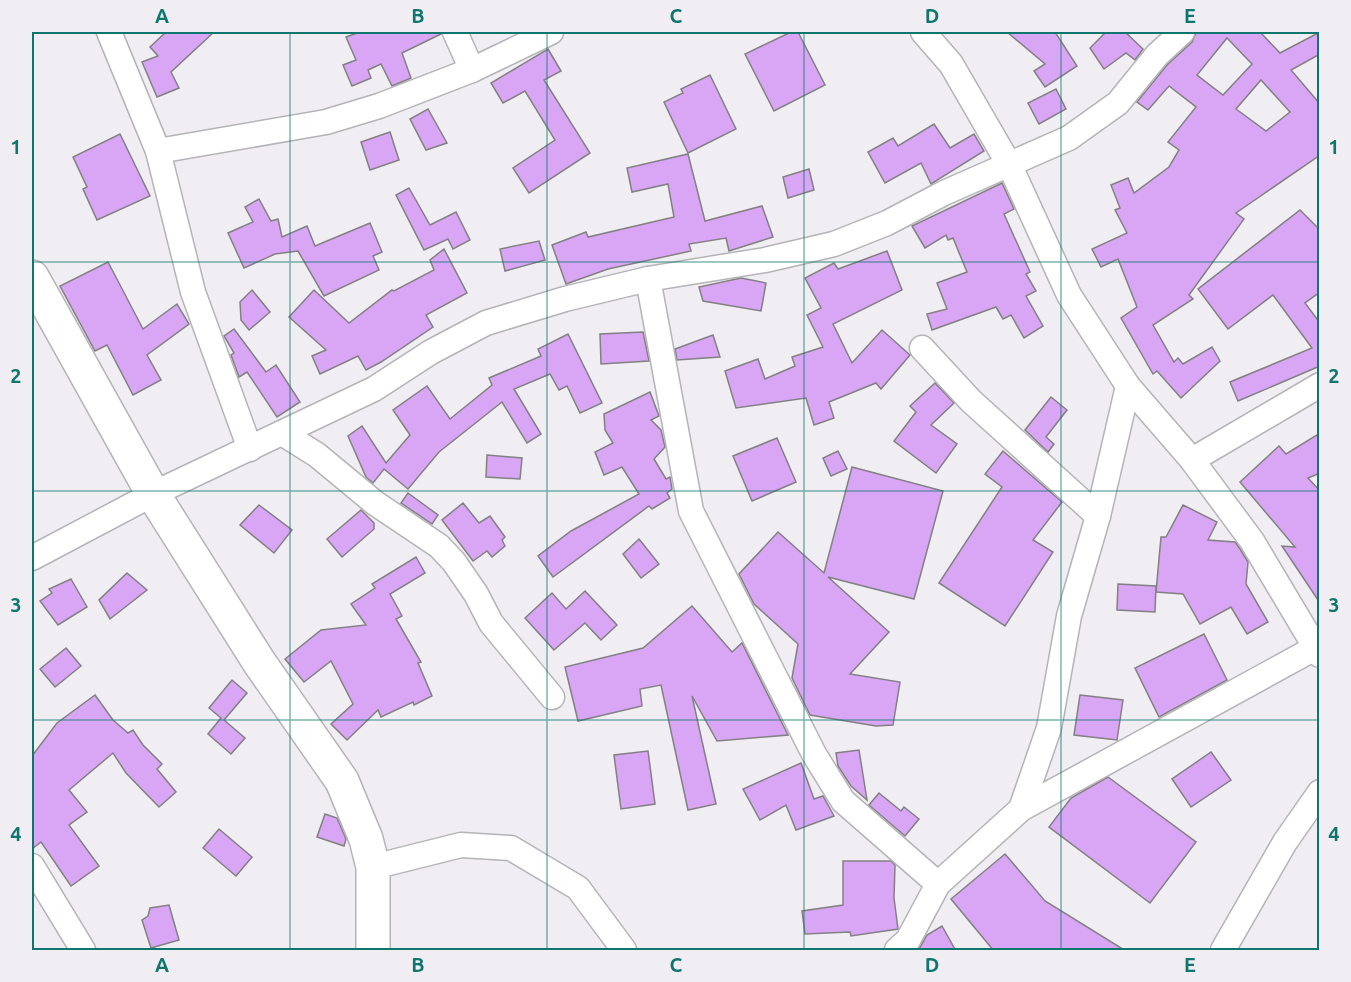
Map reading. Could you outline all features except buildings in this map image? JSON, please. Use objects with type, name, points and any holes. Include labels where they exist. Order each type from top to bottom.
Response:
[{"type":"street","points":[[109,32],[158,151],[193,292],[250,449]]},
{"type":"street","points":[[455,32],[472,70]]},
{"type":"street","points":[[158,151],[326,122],[379,106],[472,70],[551,32]]},
{"type":"street","points":[[897,951],[908,940],[938,884],[1021,809],[1318,649],[1252,541],[1192,460],[1128,386],[1069,295],[1010,165],[951,64],[923,32]]},
{"type":"street","points":[[32,558],[153,494],[374,389],[431,352],[486,323],[565,299],[648,279],[765,260],[834,244],[887,223],[944,193],[1070,138],[1118,102],[1157,55],[1182,32]]},
{"type":"street","points":[[32,277],[153,494],[259,662],[342,781],[366,838],[373,867],[374,951]]},
{"type":"street","points":[[648,279],[691,511],[814,754],[843,801],[938,884]]},
{"type":"street","points":[[922,348],[971,400],[1098,516]]},
{"type":"street","points":[[1192,460],[1320,385]]},
{"type":"street","points":[[1021,809],[1049,728],[1069,616],[1098,516],[1128,386]]},
{"type":"street","points":[[282,434],[317,454],[375,503],[439,546],[454,562],[476,594],[491,623],[552,697]]},
{"type":"street","points":[[1223,951],[1285,842],[1320,792]]},
{"type":"street","points":[[373,867],[461,845],[511,848],[578,888],[624,951]]},
{"type":"street","points":[[32,866],[84,951]]}]
